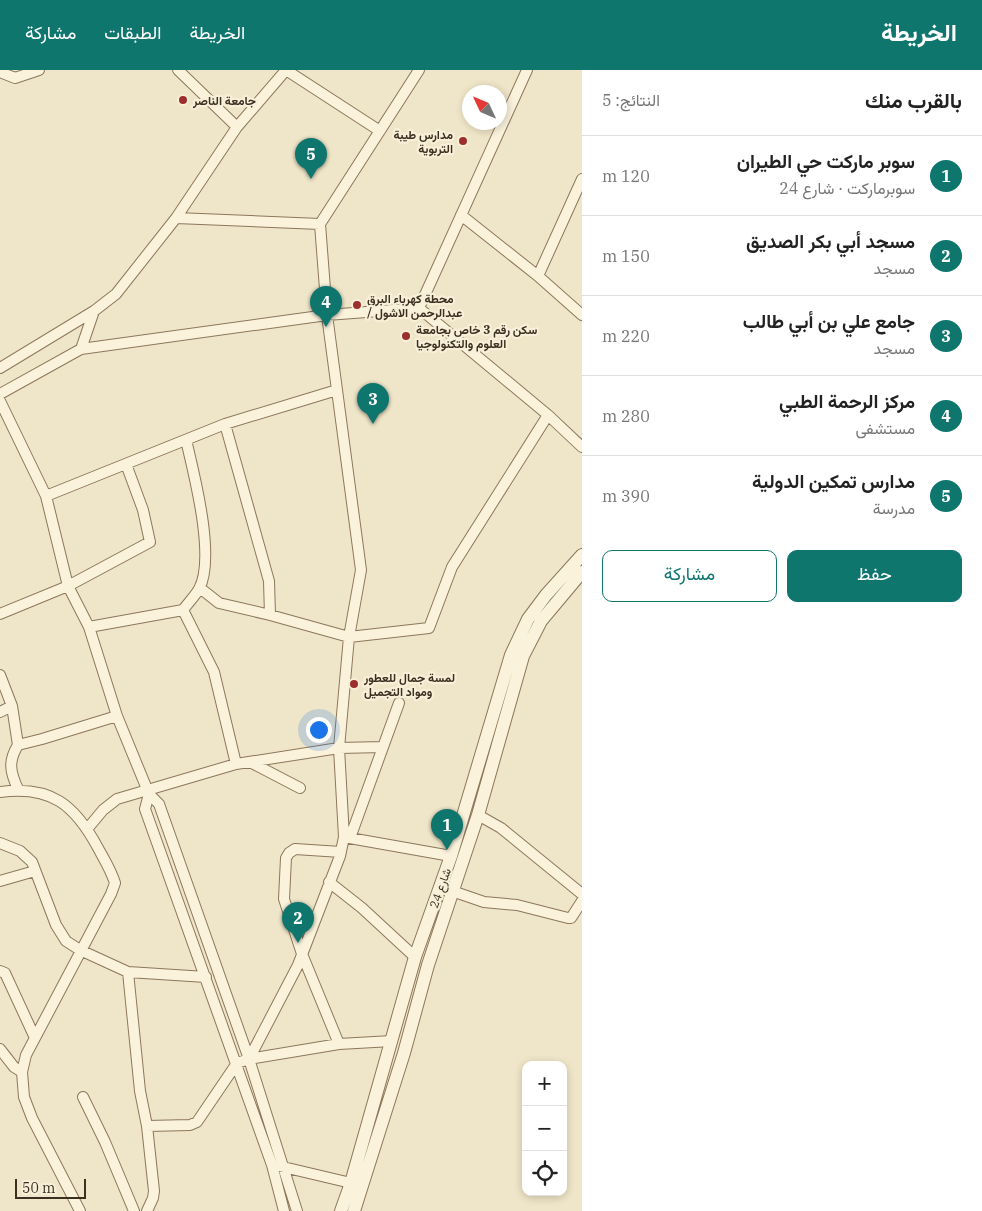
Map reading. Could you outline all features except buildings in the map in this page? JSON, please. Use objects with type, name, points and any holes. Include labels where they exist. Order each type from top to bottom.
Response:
[{"type":"street","points":[[0,72],[15,78],[40,70]]},
{"type":"street","points":[[178,70],[237,127]]},
{"type":"street","points":[[0,369],[94,311],[116,294],[176,218],[237,127],[286,70],[380,131]]},
{"type":"street","points":[[347,837],[339,748],[349,637],[361,570],[327,315],[320,224],[419,70]]},
{"type":"street","points":[[419,308],[527,70]]},
{"type":"street","points":[[538,276],[578,198],[582,179]]},
{"type":"street","points":[[461,216],[538,276],[582,315]]},
{"type":"street","points":[[176,218],[320,224]]},
{"type":"street","points":[[0,394],[80,349],[327,315],[419,308],[548,415],[582,448]]},
{"type":"street","points":[[80,349],[94,311]]},
{"type":"street","points":[[46,496],[225,424],[337,390]]},
{"type":"street","points":[[0,401],[46,496],[68,586],[89,627],[117,716],[149,792],[159,804],[249,1059],[297,1211]]},
{"type":"street","points":[[200,588],[220,603],[270,614],[349,637],[429,628],[452,567],[548,415]]},
{"type":"street","points":[[225,424],[269,581],[270,614]]},
{"type":"street","points":[[89,627],[183,610],[200,588],[206,565],[200,499],[186,440]]},
{"type":"street","points":[[0,614],[68,586],[150,542],[143,510],[126,464]]},
{"type":"street","name":"شارع 24","points":[[341,1211],[351,1183],[415,957],[451,856],[504,674],[518,637],[528,619],[546,595],[582,555]]},
{"type":"street","name":"شارع 24","points":[[354,1211],[404,1053],[428,965],[478,815],[523,656],[541,621],[582,572]]},
{"type":"street","points":[[183,610],[214,672],[236,764]]},
{"type":"street","points":[[0,675],[12,706],[18,745],[12,755],[11,767],[18,789]]},
{"type":"street","points":[[249,1059],[298,965],[399,703]]},
{"type":"street","points":[[0,712],[12,706]]},
{"type":"street","points":[[18,745],[117,716]]},
{"type":"street","points":[[88,828],[117,799],[149,792],[236,764],[339,748],[383,747]]},
{"type":"street","points":[[250,762],[300,788]]},
{"type":"street","points":[[0,792],[18,789],[44,793],[69,806],[88,828],[115,883],[111,894],[26,1055],[22,1072],[24,1097],[32,1118],[80,1211]]},
{"type":"street","points":[[149,792],[145,809],[237,1063],[272,1166],[284,1211]]},
{"type":"street","points":[[478,815],[501,828],[582,894]]},
{"type":"street","points":[[347,837],[451,856]]},
{"type":"street","points":[[0,842],[14,847],[27,856],[35,870],[61,934],[72,946],[128,972],[206,977]]},
{"type":"street","points":[[339,1044],[302,954],[284,899],[286,858],[289,853],[295,849],[341,852]]},
{"type":"street","points":[[0,881],[35,870]]},
{"type":"street","points":[[330,882],[362,908],[415,957]]},
{"type":"street","points":[[452,890],[484,902],[517,904],[568,918],[575,915],[582,901]]},
{"type":"street","points":[[0,971],[5,973],[35,1038]]},
{"type":"street","points":[[128,972],[140,1091],[147,1126],[154,1191],[154,1198],[147,1211]]},
{"type":"street","points":[[147,1126],[190,1125],[197,1122],[237,1063],[249,1059],[339,1044],[392,1042]]},
{"type":"street","points":[[0,1049],[14,1067],[22,1072]]},
{"type":"street","points":[[83,1097],[134,1211]]},
{"type":"street","points":[[272,1166],[284,1166],[351,1183]]},
{"type":"place","name":"جامعة الناصر","points":[[183,100]]},
{"type":"place","name":"مدارس طيبة التربوية","points":[[463,141]]},
{"type":"place","name":"مدارس تمكين الدولية","points":[[311,179]]},
{"type":"place","name":"محطة كهرباء البرق / عبدالرحمن الاشول","points":[[357,305]]},
{"type":"place","name":"مركز الرحمة الطبي","points":[[326,327]]},
{"type":"place","name":"سكن رقم 3 خاص بجامعة العلوم والتكنولوجيا","points":[[406,336]]},
{"type":"place","name":"جامع علي بن أبي طالب","points":[[373,424]]},
{"type":"place","name":"لمسة جمال للعطور ومواد التجميل","points":[[354,684]]},
{"type":"place","name":"سوبر ماركت حي الطيران","points":[[447,850]]},
{"type":"place","name":"مسجد أبي بكر الصديق","points":[[298,943]]}]
